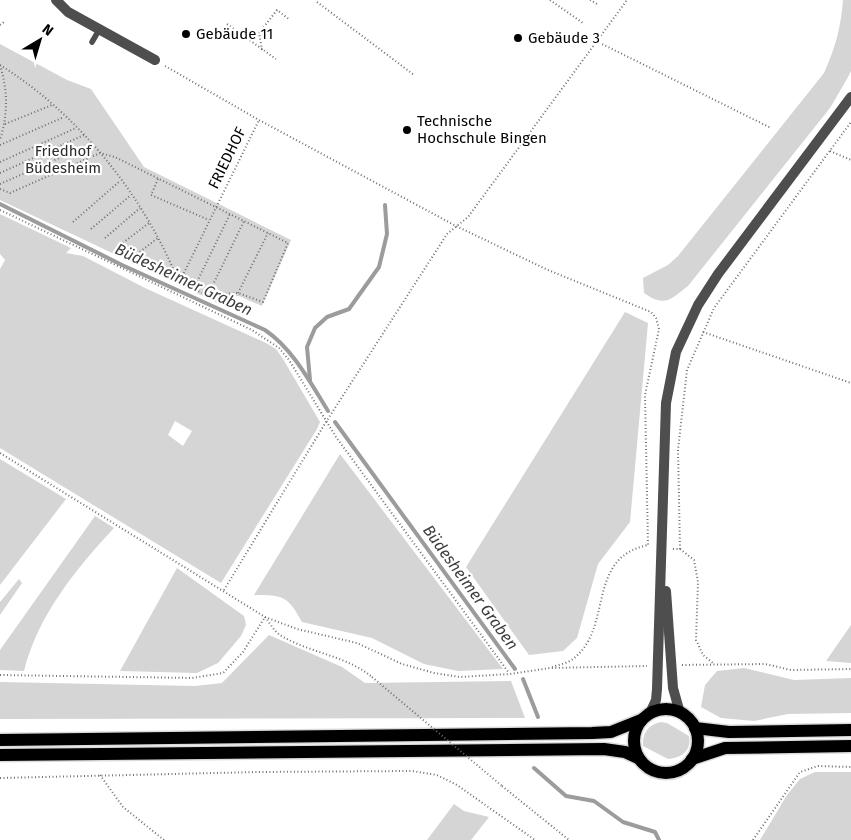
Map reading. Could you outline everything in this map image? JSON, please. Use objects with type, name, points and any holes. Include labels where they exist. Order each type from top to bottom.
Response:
[{"type":"main road","points":[[0,740],[592,733],[611,732],[663,709],[686,716],[695,728],[698,741],[692,759]]},
{"type":"main road","points":[[646,717],[634,734],[633,742],[638,758],[644,765],[660,773],[678,771],[692,759],[725,748],[851,746]]},
{"type":"main road","points":[[695,728],[729,732],[851,730]]},
{"type":"main road","points":[[0,756],[604,749],[625,752],[638,758]]},
{"type":"street","points":[[56,0],[68,12],[155,60]]},
{"type":"street","points":[[646,717],[657,695],[666,403],[672,371],[684,333],[718,274],[851,97]]},
{"type":"street","points":[[663,548],[673,688],[680,713]]},
{"type":"lane","points":[[92,42],[98,30]]},
{"type":"path","points":[[550,0],[583,23]]},
{"type":"path","points":[[590,0],[597,4]]},
{"type":"path","points":[[224,590],[326,422],[447,234],[468,217],[627,0]]},
{"type":"path","points":[[318,2],[414,75]]},
{"type":"path","points":[[262,50],[259,33],[277,10],[290,20]]},
{"type":"path","points":[[0,25],[4,22]]},
{"type":"path","points":[[227,24],[276,59]]},
{"type":"path","points":[[596,40],[771,128]]},
{"type":"path","points":[[155,60],[259,120],[456,226],[548,270],[634,303],[651,312],[656,318],[657,342],[645,395],[648,545]]},
{"type":"path","points":[[0,65],[20,77],[92,143],[100,153],[140,208],[158,238],[179,283],[208,295],[238,293],[263,302],[288,243],[114,156],[100,153],[10,193],[0,189]]},
{"type":"path","points":[[0,65],[7,93],[5,124],[0,140]]},
{"type":"path","points":[[5,124],[52,105]]},
{"type":"path","points":[[0,145],[65,117]]},
{"type":"path","name":"FRIEDHOF","points":[[179,283],[259,120]]},
{"type":"path","points":[[680,549],[679,442],[687,370],[714,308],[728,286],[851,122]]},
{"type":"path","points":[[0,162],[76,128]]},
{"type":"path","points":[[0,173],[84,135]]},
{"type":"path","points":[[0,184],[92,143]]},
{"type":"path","points":[[830,151],[851,160]]},
{"type":"path","points":[[158,179],[151,195],[209,220]]},
{"type":"path","points":[[73,222],[120,181]]},
{"type":"path","points":[[90,229],[131,195]]},
{"type":"path","points":[[105,238],[140,208]]},
{"type":"path","points":[[0,210],[265,338],[279,348],[289,360],[326,422],[510,674]]},
{"type":"path","points":[[194,289],[230,214]]},
{"type":"path","points":[[208,295],[244,221]]},
{"type":"path","points":[[120,246],[149,223]]},
{"type":"path","points":[[238,293],[268,233]]},
{"type":"path","points":[[137,254],[158,238]]},
{"type":"path","points":[[703,332],[851,383]]},
{"type":"path","points":[[0,453],[265,617],[319,635],[357,643],[402,664],[434,674],[460,676],[510,674],[550,668],[658,666]]},
{"type":"path","points":[[550,668],[573,659],[588,642],[611,570],[620,558],[636,548],[648,545],[680,549],[694,560],[698,582],[696,640],[703,655],[713,663]]},
{"type":"path","points":[[0,675],[192,678],[223,673],[243,652],[265,617]]},
{"type":"path","points":[[265,617],[279,634],[305,647],[345,660],[372,677],[569,840]]},
{"type":"path","points":[[672,665],[713,663],[765,664],[791,670],[851,669]]},
{"type":"path","points":[[753,840],[800,772],[818,766],[851,766]]},
{"type":"path","points":[[0,778],[412,771],[436,775],[457,785],[535,840]]},
{"type":"path","points":[[100,775],[123,807],[164,840]]},
{"type":"green space","points":[[843,0],[851,0],[851,71],[830,108],[688,286],[668,300],[663,301],[651,298],[644,293],[643,278],[668,265],[678,256],[824,73],[837,38]]},
{"type":"green space","name":"Friedhof Büdesheim","points":[[0,44],[67,80],[91,89],[144,167],[291,240],[262,306],[239,296],[227,297],[222,305],[0,200]]},
{"type":"green space","points":[[0,214],[71,248],[66,253],[83,256],[145,288],[266,343],[276,349],[283,359],[320,422],[221,583],[0,448],[0,269],[5,260],[0,254]],"holes":[[[175,421],[192,431],[183,446],[168,435]]]},
{"type":"green space","points":[[625,312],[648,323],[630,522],[598,564],[577,638],[563,651],[529,655],[466,567]]},
{"type":"green space","points":[[340,454],[503,669],[458,671],[424,664],[372,638],[302,622],[293,607],[284,599],[254,595]]},
{"type":"green space","points":[[0,459],[66,499],[0,585]]},
{"type":"green space","points":[[95,516],[114,528],[60,594],[30,650],[24,671],[0,670],[0,650]]},
{"type":"green space","points":[[177,568],[244,616],[246,625],[241,636],[218,663],[197,673],[120,671]]},
{"type":"green space","points":[[19,579],[22,583],[0,615],[0,602]]},
{"type":"green space","points":[[851,625],[851,663],[826,661]]},
{"type":"green space","points":[[269,635],[342,667],[365,683],[511,681],[525,718],[0,719],[0,682],[195,686],[222,683]]},
{"type":"green space","points":[[744,668],[794,680],[851,678],[851,713],[788,714],[754,721],[721,718],[701,707],[705,685],[717,671]]},
{"type":"green space","points":[[661,722],[667,723],[689,736],[689,746],[684,753],[668,759],[643,746],[645,733],[649,727]]},
{"type":"green space","points":[[815,772],[851,772],[851,840],[760,840],[787,795],[800,779]]},
{"type":"green space","points":[[454,804],[464,811],[489,817],[471,840],[427,840]]},
{"type":"waterway","name":"Büdesheimer Graben","points":[[0,204],[122,265],[265,330],[292,356],[328,411]]},
{"type":"waterway","points":[[310,380],[307,347],[315,328],[327,317],[349,309],[379,267],[387,234],[385,205]]},
{"type":"waterway","name":"Büdesheimer Graben","points":[[335,422],[515,669]]},
{"type":"waterway","name":"Büdesheimer Graben","points":[[523,679],[538,717]]},
{"type":"waterway","name":"Büdesheimer Graben","points":[[534,768],[566,796],[594,801],[623,822],[655,832],[659,840]]},
{"type":"place","name":"Gebäude 11","points":[[186,34]]},
{"type":"place","name":"Gebäude 3","points":[[518,38]]},
{"type":"place","name":"Technische Hochschule Bingen","points":[[407,130]]}]
